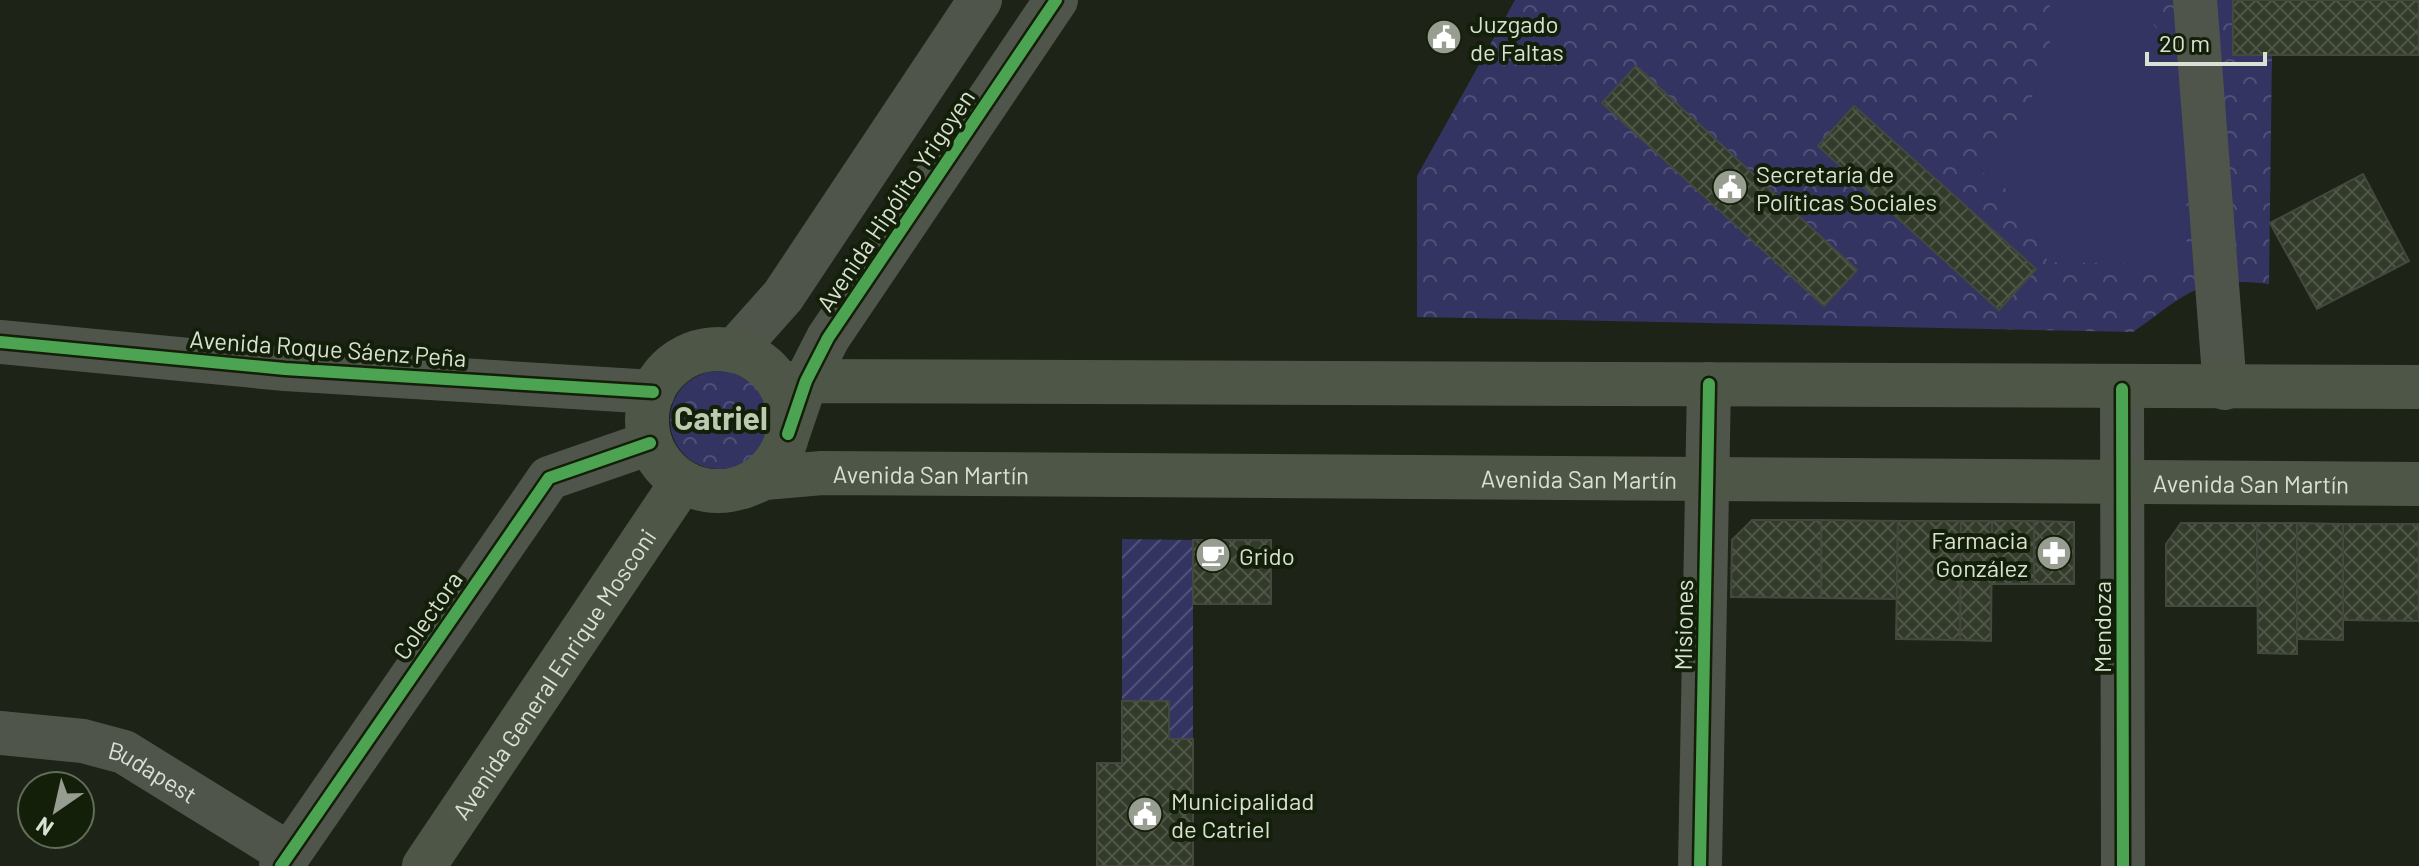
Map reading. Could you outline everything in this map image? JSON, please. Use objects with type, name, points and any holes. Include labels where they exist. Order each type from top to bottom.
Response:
[{"type":"main road","points":[[682,482],[668,472],[650,443],[647,411],[664,373],[680,360],[700,351],[734,351],[755,359],[793,383],[1709,384],[2122,389],[2419,387]]},
{"type":"main road","points":[[743,487],[764,475],[780,457],[788,434],[793,383]]},
{"type":"main road","name":"Avenida San Martín","points":[[682,482],[722,492],[765,478],[822,473],[2419,484]]},
{"type":"main road","name":"Avenida General Enrique Mosconi","points":[[424,866],[682,482]]},
{"type":"street","name":"Avenida Hipólito Yrigoyen","points":[[734,351],[783,296],[980,0]]},
{"type":"street","name":"Avenida Hipólito Yrigoyen","points":[[793,383],[1056,0]]},
{"type":"street","points":[[2195,0],[2225,388]]},
{"type":"street","name":"Avenida Roque Sáenz Peña","points":[[0,342],[285,369],[653,392]]},
{"type":"street","name":"Misiones","points":[[1700,866],[1709,384]]},
{"type":"street","name":"Mendoza","points":[[2122,389],[2123,866]]},
{"type":"street","name":"Colectora","points":[[285,860],[549,478],[650,443]]},
{"type":"street","name":"Budapest","points":[[0,733],[83,741],[124,752],[285,860]]},
{"type":"green space","points":[[1515,0],[2233,0],[2233,55],[2272,55],[2269,284],[2209,285],[2182,298],[2133,332],[1417,317],[1417,176]]},
{"type":"green space","points":[[2049,0],[2135,0],[2185,67],[2187,265],[2048,262],[2018,198],[1973,165],[2008,132],[2034,93],[2049,49]]},
{"type":"green space","points":[[709,371],[729,371],[754,385],[765,401],[768,420],[765,439],[754,455],[729,469],[709,469],[692,461],[678,447],[670,430],[670,410],[678,393],[692,379]]},
{"type":"green space","points":[[1122,539],[1193,540],[1193,739],[1169,739],[1169,701],[1122,701]]},
{"type":"building","points":[[2233,0],[2419,0],[2419,55],[2233,55]]},
{"type":"building","name":"Secretaría de Políticas Sociales","points":[[1636,66],[1857,270],[1824,306],[1602,103]]},
{"type":"building","points":[[1854,106],[2036,269],[1999,310],[1818,146]]},
{"type":"building","points":[[2363,174],[2409,261],[2317,309],[2270,223]]},
{"type":"building","points":[[1752,520],[1821,520],[1821,598],[1731,597],[1732,540]]},
{"type":"building","points":[[1821,520],[1898,521],[1897,599],[1821,598]]},
{"type":"building","points":[[1898,521],[1961,521],[1960,640],[1896,639]]},
{"type":"building","points":[[1961,521],[1992,521],[1991,641],[1960,640]]},
{"type":"building","points":[[1992,521],[2034,521],[2034,584],[1991,584]]},
{"type":"building","name":"Farmacia González","points":[[2034,521],[2074,522],[2074,584],[2034,584]]},
{"type":"building","points":[[2181,523],[2257,523],[2258,606],[2166,606],[2166,544]]},
{"type":"building","points":[[2257,523],[2297,523],[2297,654],[2258,653]]},
{"type":"building","points":[[2297,523],[2343,524],[2343,640],[2297,639]]},
{"type":"building","points":[[2343,524],[2419,524],[2419,621],[2343,620]]},
{"type":"building","points":[[1193,540],[1271,540],[1271,604],[1193,604]]},
{"type":"building","name":"Municipalidad de Catriel","points":[[1122,701],[1169,701],[1169,739],[1193,739],[1193,866],[1097,866],[1097,763],[1122,763]]},
{"type":"cycle path","points":[[788,434],[806,381],[828,338],[1056,0]]},
{"type":"cycle path","points":[[0,342],[285,369],[653,392]]},
{"type":"cycle path","points":[[1700,866],[1709,384]]},
{"type":"cycle path","points":[[2122,389],[2123,866]]},
{"type":"cycle path","points":[[281,866],[549,478],[650,443]]},
{"type":"place","name":"Juzgado de Faltas","points":[[1444,37]]},
{"type":"place","name":"Secretaría de Políticas Sociales","points":[[1730,187]]},
{"type":"place","name":"Farmacia González","points":[[2054,553]]},
{"type":"place","name":"Grido","points":[[1213,555]]},
{"type":"place","name":"Municipalidad de Catriel","points":[[1145,814]]},
{"type":"district","name":"Catriel","points":[[721,417]]}]
